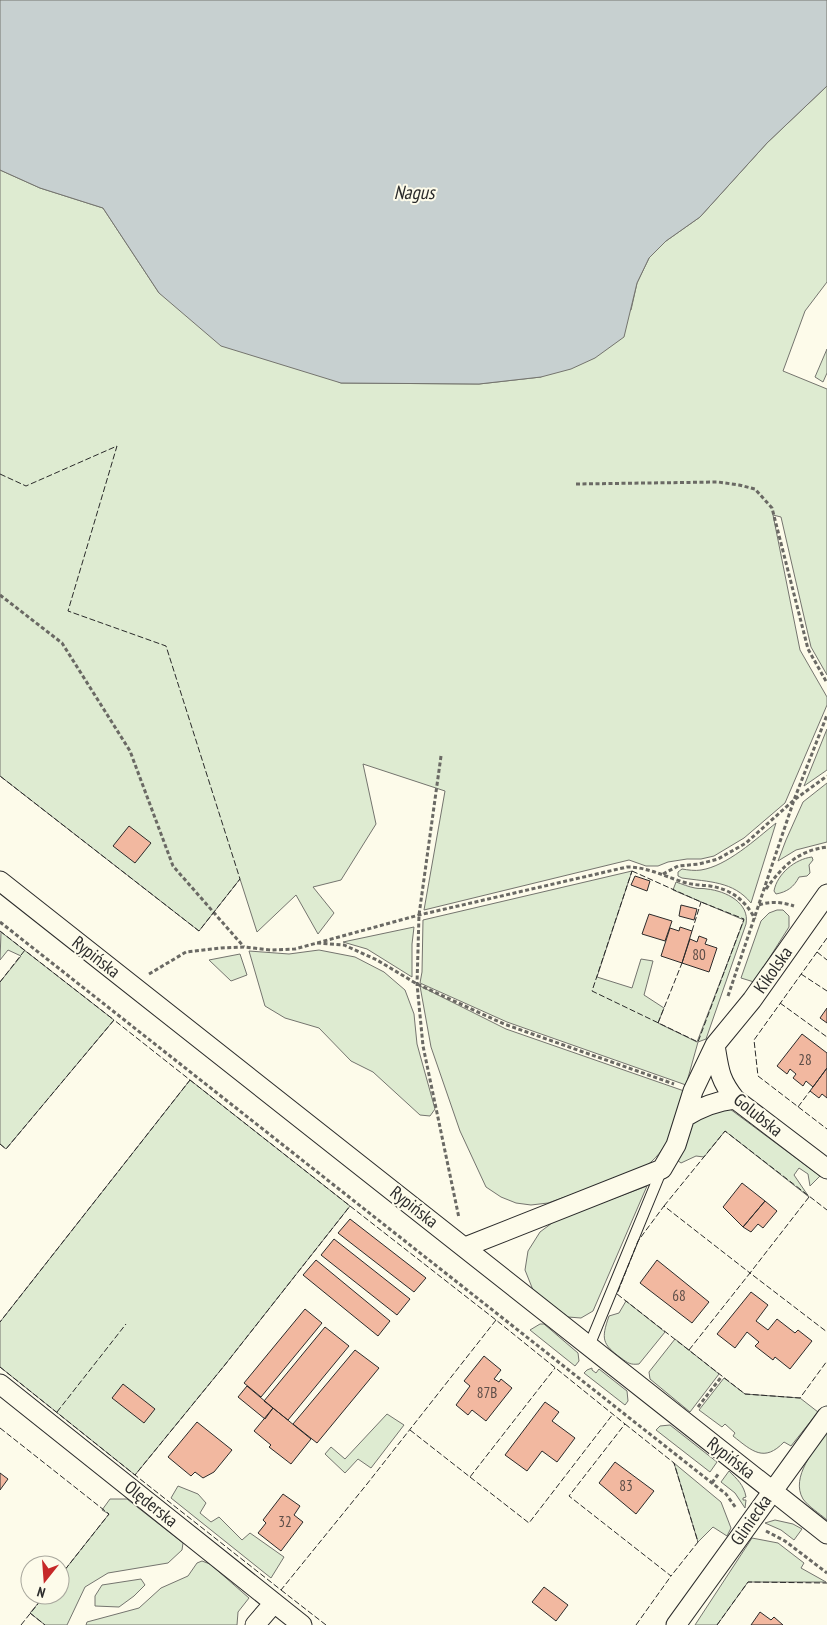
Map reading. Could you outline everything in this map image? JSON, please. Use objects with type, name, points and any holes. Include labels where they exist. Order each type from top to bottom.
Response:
[{"type":"street","name":"Rypińska","points":[[0,881],[827,1534]]},
{"type":"street","name":"Kikolska","points":[[662,1169],[676,1145],[693,1091],[715,1045],[752,1000],[827,894]]},
{"type":"street","name":"Golubska","points":[[715,1045],[723,1084],[734,1099],[827,1169]]},
{"type":"street","points":[[685,1117],[697,1109],[722,1100],[734,1099]]},
{"type":"street","points":[[465,1247],[662,1169]]},
{"type":"street","name":"Olęderska","points":[[0,1384],[302,1625]]},
{"type":"street","name":"Gliniecka","points":[[676,1625],[827,1416]]},
{"type":"street","points":[[255,1625],[274,1603]]},
{"type":"lane","points":[[589,1346],[662,1169]]},
{"type":"path","points":[[576,484],[718,482],[755,489],[772,508],[808,649],[827,683]]},
{"type":"path","points":[[0,595],[62,643],[130,751],[173,866],[244,947]]},
{"type":"path","points":[[727,1000],[794,800],[827,715]]},
{"type":"path","points":[[441,756],[419,915],[417,984],[423,1046],[465,1247]]},
{"type":"path","points":[[662,874],[678,866],[699,864],[718,859],[746,843],[794,800],[827,776]]},
{"type":"path","points":[[764,891],[786,864],[802,854],[827,847]]},
{"type":"path","points":[[131,984],[186,952],[244,947],[271,950],[295,949],[314,942],[419,915],[627,866],[662,874],[685,883],[712,886],[734,894],[747,905],[755,919]]},
{"type":"path","points":[[760,905],[768,902],[785,903],[813,914]]},
{"type":"path","points":[[0,922],[726,1494],[737,1508]]},
{"type":"path","points":[[314,942],[344,945],[377,960],[417,984],[504,1024],[693,1091]]},
{"type":"path","points":[[760,1528],[785,1541],[827,1573]]},
{"type":"green space","points":[[827,86],[827,282],[805,311],[783,371],[827,389],[827,675],[811,647],[781,517],[773,515],[800,650],[827,697],[827,705],[785,803],[744,838],[714,856],[701,859],[668,862],[658,866],[646,866],[629,860],[424,910],[445,791],[363,764],[376,824],[341,880],[313,887],[334,913],[318,934],[296,895],[257,932],[240,879],[199,931],[0,776],[0,170],[40,188],[103,208],[159,293],[341,383],[479,384],[541,377],[631,310],[637,283],[649,258],[666,241],[700,217],[767,143]]},
{"type":"green space","points":[[827,349],[827,373],[823,382],[815,377]]},
{"type":"green space","points":[[827,729],[827,770],[804,786]]},
{"type":"green space","points":[[827,783],[827,842],[796,850],[778,861],[803,802]]},
{"type":"green space","points":[[776,823],[751,903],[736,890],[728,886],[678,876],[678,872],[682,869],[701,870],[731,858]]},
{"type":"green space","points":[[812,857],[813,860],[809,865],[810,873],[807,876],[799,877],[795,884],[784,892],[776,894],[774,891],[776,885],[783,873],[793,864]]},
{"type":"green space","points":[[632,871],[597,977],[632,988],[641,959],[653,961],[644,995],[664,1008],[658,1023],[697,1042],[744,920],[673,890],[676,882],[693,888],[714,890],[729,895],[740,904],[746,917],[746,924],[706,1039],[698,1042],[686,1085],[507,1022],[420,983],[423,920]]},
{"type":"green space","points":[[783,910],[789,916],[789,927],[754,982],[741,978],[761,921],[769,913]]},
{"type":"green space","points":[[414,927],[412,977],[367,949],[343,942]]},
{"type":"green space","points":[[1,932],[114,1020],[6,1149],[0,1144],[0,982],[21,956],[8,950],[0,960]]},
{"type":"green space","points":[[319,950],[355,957],[384,972],[405,990],[414,1014],[417,1044],[435,1109],[430,1116],[420,1115],[373,1072],[351,1061],[319,1028],[285,1018],[265,1006],[249,951],[289,954]]},
{"type":"green space","points":[[240,954],[247,975],[231,981],[209,960]]},
{"type":"green space","points":[[420,986],[506,1029],[687,1092],[675,1126],[659,1154],[641,1170],[548,1203],[531,1205],[516,1203],[501,1197],[486,1187],[460,1131],[431,1047]]},
{"type":"green space","points":[[190,1080],[350,1206],[135,1475],[0,1367],[0,1322]]},
{"type":"green space","points":[[721,1106],[730,1109],[820,1176],[810,1186],[808,1174],[799,1168],[794,1175],[809,1197],[725,1131],[704,1157],[696,1156],[681,1163],[677,1160],[694,1119]]},
{"type":"green space","points":[[647,1186],[593,1311],[581,1318],[568,1317],[533,1290],[525,1270],[528,1251],[540,1232],[556,1220]]},
{"type":"green space","points":[[626,1301],[665,1332],[639,1364],[631,1364],[610,1349],[604,1336],[609,1316],[619,1313]]},
{"type":"green space","points":[[540,1324],[544,1324],[578,1353],[579,1361],[575,1366],[530,1330]]},
{"type":"green space","points":[[675,1339],[719,1374],[690,1412],[650,1379],[649,1372]]},
{"type":"green space","points":[[592,1368],[596,1373],[599,1369],[627,1391],[628,1401],[625,1405],[584,1373]]},
{"type":"green space","points":[[724,1378],[745,1394],[800,1398],[818,1412],[791,1446],[784,1442],[770,1452],[764,1453],[752,1450],[733,1436],[735,1433],[725,1424],[722,1427],[699,1410]]},
{"type":"green space","points":[[387,1414],[404,1425],[371,1468],[358,1459],[345,1473],[325,1454],[331,1447],[345,1459]]},
{"type":"green space","points":[[670,1425],[717,1462],[710,1472],[656,1430],[660,1426]]},
{"type":"green space","points":[[827,1432],[827,1520],[803,1499],[800,1491],[800,1482],[806,1464]]},
{"type":"green space","points":[[674,1463],[721,1502],[731,1528],[727,1536],[713,1527],[698,1542]]},
{"type":"green space","points":[[729,1471],[744,1489],[746,1497],[743,1500],[746,1500],[745,1508],[735,1493],[721,1482]]},
{"type":"green space","points":[[178,1486],[198,1494],[206,1503],[200,1513],[211,1522],[219,1517],[242,1540],[250,1533],[284,1557],[271,1578],[171,1498]]},
{"type":"green space","points":[[110,1499],[127,1499],[183,1543],[182,1550],[168,1563],[108,1573],[85,1587],[67,1625],[45,1625],[30,1613],[37,1605],[70,1605],[70,1563],[109,1514],[102,1510]]},
{"type":"green space","points":[[775,1520],[793,1524],[802,1529],[794,1540],[781,1530],[765,1523]]},
{"type":"green space","points":[[752,1538],[778,1543],[804,1563],[801,1568],[826,1582],[748,1582],[717,1625],[695,1625]]},
{"type":"green space","points":[[202,1561],[210,1564],[249,1598],[238,1612],[237,1625],[86,1625],[87,1622],[139,1608],[161,1588],[188,1576],[197,1563]]},
{"type":"green space","points":[[141,1579],[145,1585],[119,1607],[95,1606],[95,1596],[102,1585]]},
{"type":"water","name":"Nagus","points":[[0,0],[827,0],[827,86],[767,143],[700,217],[666,241],[649,258],[637,283],[624,337],[595,358],[571,369],[541,377],[479,384],[341,383],[221,346],[159,293],[103,208],[40,188],[0,170]]},
{"type":"building","points":[[129,826],[151,843],[135,863],[113,846]]},
{"type":"building","points":[[635,876],[650,881],[647,891],[631,885]]},
{"type":"building","points":[[681,905],[697,909],[694,920],[679,916]]},
{"type":"building","points":[[649,914],[672,921],[665,941],[642,934]]},
{"type":"building","points":[[680,927],[692,931],[682,963],[661,956],[670,928],[679,931]]},
{"type":"building","points":[[699,936],[707,939],[705,944],[717,948],[709,972],[682,963],[690,939],[697,942]]},
{"type":"building","points":[[827,1008],[827,1023],[820,1018]]},
{"type":"building","points":[[802,1034],[827,1053],[827,1068],[813,1087],[806,1081],[803,1086],[793,1078],[796,1074],[790,1069],[787,1074],[777,1066]]},
{"type":"building","points":[[827,1068],[827,1098],[822,1094],[819,1098],[810,1091]]},
{"type":"building","points":[[742,1183],[765,1201],[743,1227],[723,1207]]},
{"type":"building","points":[[765,1201],[777,1211],[763,1228],[758,1224],[751,1232],[743,1227]]},
{"type":"building","points":[[350,1219],[426,1278],[414,1292],[338,1233]]},
{"type":"building","points":[[334,1239],[410,1299],[397,1315],[321,1255]]},
{"type":"building","points":[[316,1260],[390,1321],[378,1336],[303,1275]]},
{"type":"building","points":[[657,1260],[709,1302],[692,1323],[640,1283]]},
{"type":"building","points":[[751,1292],[768,1305],[756,1321],[768,1330],[777,1319],[795,1333],[798,1330],[812,1341],[790,1369],[775,1357],[773,1360],[755,1346],[759,1342],[747,1332],[735,1348],[717,1334]]},
{"type":"building","points":[[305,1309],[322,1323],[261,1397],[244,1383]]},
{"type":"building","points":[[325,1327],[349,1346],[288,1420],[264,1401]]},
{"type":"building","points":[[355,1350],[379,1368],[317,1443],[293,1424]]},
{"type":"building","points":[[484,1356],[501,1370],[494,1379],[499,1382],[501,1379],[512,1388],[486,1421],[472,1410],[468,1415],[456,1405],[470,1386],[464,1381]]},
{"type":"building","points":[[123,1384],[155,1409],[144,1423],[112,1398]]},
{"type":"building","points":[[247,1386],[273,1408],[265,1419],[238,1397]]},
{"type":"building","points":[[545,1402],[559,1412],[552,1421],[575,1438],[557,1462],[542,1451],[527,1471],[505,1455]]},
{"type":"building","points":[[273,1408],[311,1439],[291,1464],[269,1447],[271,1445],[254,1431]]},
{"type":"building","points":[[197,1422],[232,1450],[214,1472],[203,1478],[195,1472],[191,1476],[168,1457]]},
{"type":"building","points":[[615,1462],[654,1491],[636,1514],[599,1483]]},
{"type":"building","points":[[0,1473],[8,1479],[0,1490]]},
{"type":"building","points":[[283,1494],[300,1506],[294,1515],[303,1522],[281,1551],[258,1533],[266,1523],[263,1520]]},
{"type":"building","points":[[544,1587],[568,1605],[556,1621],[532,1602]]},
{"type":"building","points":[[760,1612],[771,1620],[774,1617],[783,1625],[751,1625]]},
{"type":"fence","points":[[0,474],[26,486],[117,446],[68,611],[166,646],[240,879],[199,931],[0,776]]},
{"type":"fence","points":[[632,871],[744,919],[698,1042],[592,991],[632,871]]},
{"type":"fence","points":[[692,931],[701,902]]},
{"type":"fence","points":[[0,931],[114,1020]]},
{"type":"fence","points":[[827,938],[754,1040],[758,1076],[827,1129]]},
{"type":"fence","points":[[0,982],[25,950]]},
{"type":"fence","points":[[817,952],[827,960]]},
{"type":"fence","points":[[658,1023],[682,963]]},
{"type":"fence","points":[[801,974],[827,991]]},
{"type":"fence","points":[[780,1003],[827,1037]]},
{"type":"fence","points":[[0,1144],[6,1149],[114,1020],[190,1080],[0,1322]]},
{"type":"fence","points":[[190,1080],[350,1206]]},
{"type":"fence","points":[[798,1107],[810,1091]]},
{"type":"fence","points":[[664,1206],[725,1131],[827,1210]]},
{"type":"fence","points":[[809,1197],[750,1273],[664,1206],[638,1241],[617,1294],[745,1394],[800,1398],[827,1361]]},
{"type":"fence","points":[[496,1320],[281,1590],[135,1475],[350,1206],[496,1320],[625,1424]]},
{"type":"fence","points":[[689,1350],[750,1273],[827,1332]]},
{"type":"fence","points":[[57,1412],[126,1324]]},
{"type":"fence","points":[[0,1367],[135,1475]]},
{"type":"fence","points":[[410,1430],[470,1477],[555,1368]]},
{"type":"fence","points":[[470,1477],[529,1523],[613,1414]]},
{"type":"fence","points":[[625,1424],[674,1463],[698,1542],[671,1576],[569,1496],[625,1424]]},
{"type":"fence","points":[[0,1428],[109,1514],[70,1563]]},
{"type":"fence","points":[[636,1625],[671,1576]]},
{"type":"fence","points":[[717,1625],[748,1582],[827,1583]]},
{"type":"fence","points":[[281,1590],[326,1625]]},
{"type":"fence","points":[[21,1625],[37,1605]]},
{"type":"fence","points":[[30,1613],[45,1625]]}]
